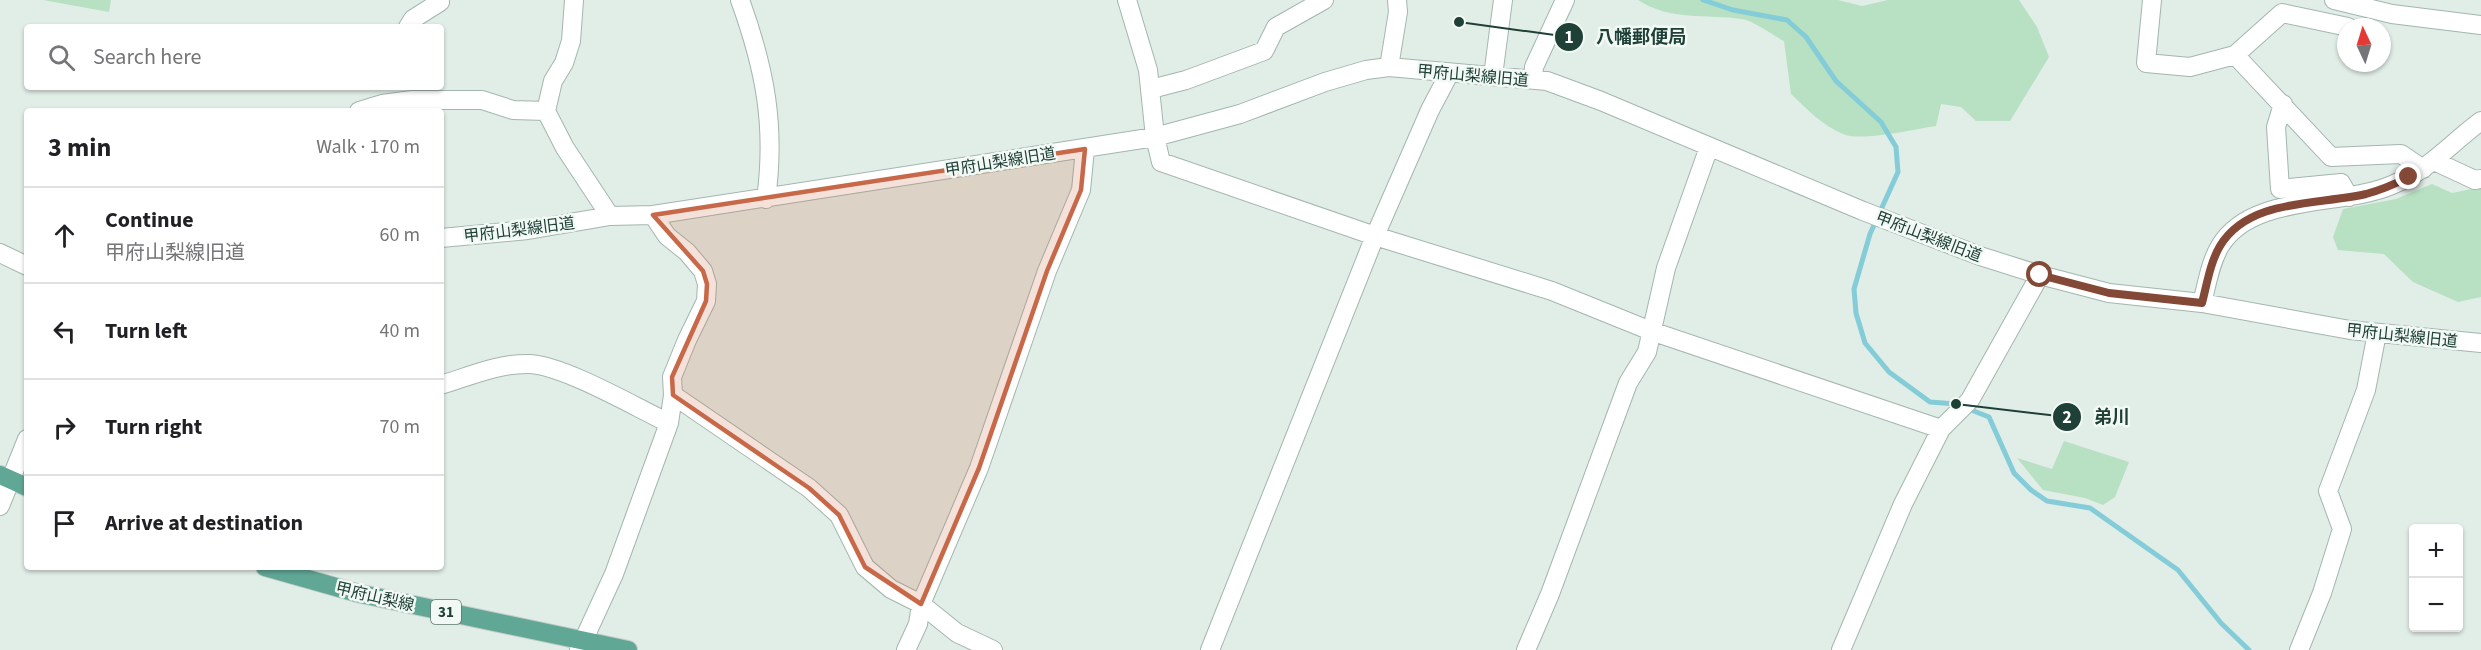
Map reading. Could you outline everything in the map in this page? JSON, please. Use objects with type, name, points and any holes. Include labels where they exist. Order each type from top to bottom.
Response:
[{"type":"main road","points":[[5,476],[24,486]]},
{"type":"main road","name":"甲府山梨線","points":[[276,570],[357,593],[581,645],[628,650]]},
{"type":"street","points":[[574,0],[571,41],[564,63],[552,81],[546,111],[565,148],[610,216]]},
{"type":"street","points":[[740,0],[765,79],[771,160],[766,199]]},
{"type":"street","points":[[1127,0],[1148,70],[1155,137],[1161,162],[1375,236],[1552,291],[1651,331],[1945,424]]},
{"type":"street","points":[[1151,89],[1186,80],[1264,51],[1276,27],[1324,0]]},
{"type":"street","points":[[1389,67],[1398,12],[1397,0]]},
{"type":"street","points":[[1493,76],[1503,0]]},
{"type":"street","points":[[1533,80],[1534,67],[1565,0]]},
{"type":"street","points":[[2152,0],[2146,63],[2190,67],[2235,55],[2282,13],[2337,25]]},
{"type":"street","points":[[2334,0],[2392,14],[2481,25]]},
{"type":"street","points":[[410,24],[440,1]]},
{"type":"street","points":[[2387,18],[2392,14]]},
{"type":"street","points":[[2235,55],[2331,157],[2401,154],[2475,180],[2481,179]]},
{"type":"street","name":"甲府山梨線旧道","points":[[444,238],[528,230],[610,216],[653,215],[766,199],[1155,137],[1240,114],[1325,82],[1366,70],[1389,67],[1547,81],[1601,101],[1863,211],[1980,256],[2109,293],[2202,303],[2377,333],[2481,343]]},
{"type":"street","points":[[1210,650],[1375,236],[1430,110],[1449,74]]},
{"type":"street","points":[[382,108],[412,93],[482,100],[513,110],[546,111]]},
{"type":"street","points":[[2283,104],[2276,127],[2280,189],[2341,183],[2349,197]]},
{"type":"street","points":[[2202,303],[2210,270],[2220,247],[2230,233],[2244,222],[2259,214],[2283,207],[2349,197],[2391,186],[2429,165],[2481,121]]},
{"type":"street","points":[[1526,650],[1550,594],[1628,382],[1647,352],[1666,268],[1709,147]]},
{"type":"street","points":[[906,650],[918,624],[921,604],[979,468],[1047,271],[1081,190],[1085,149]]},
{"type":"street","points":[[581,645],[614,574],[669,423],[673,395],[672,377],[706,301],[703,271],[687,252],[667,236],[653,215]]},
{"type":"street","points":[[0,253],[24,265]]},
{"type":"street","points":[[1840,650],[1903,504],[1945,424],[1970,400],[2040,275]]},
{"type":"street","points":[[2299,650],[2322,593],[2342,529],[2328,491],[2366,390],[2377,333]]},
{"type":"street","points":[[444,384],[498,367],[531,364],[556,369],[669,423]]},
{"type":"street","points":[[673,395],[809,488],[838,515],[865,567],[891,589],[921,604],[957,633],[993,650]]},
{"type":"street","points":[[0,506],[5,476],[24,444]]},
{"type":"highlighted area","points":[[1085,149],[1081,190],[1047,271],[979,468],[921,604],[865,567],[839,515],[809,488],[673,395],[672,377],[706,301],[707,284],[703,271],[653,215]]},
{"type":"green space","points":[[43,0],[111,0],[109,12]]},
{"type":"green space","points":[[1638,0],[1838,0],[1862,6],[1888,0],[2019,0],[2037,27],[2049,57],[2010,121],[1976,121],[1961,107],[1941,104],[1936,126],[1875,136],[1851,136],[1836,131],[1822,122],[1791,94],[1784,41],[1742,19],[1676,14],[1650,7]]},
{"type":"green space","points":[[2432,184],[2452,193],[2481,187],[2481,297],[2458,302],[2413,282],[2384,254],[2338,250],[2333,237],[2343,209],[2396,199]]},
{"type":"green space","points":[[2064,441],[2129,462],[2115,497],[2103,505],[2085,498],[2043,490],[2017,458],[2052,469]]},
{"type":"waterway","points":[[1703,0],[1733,10],[1787,20],[1806,37],[1836,81],[1881,122],[1896,147],[1898,172],[1870,234],[1854,289],[1856,313],[1865,343],[1889,372],[1930,402],[1956,404],[1989,417],[2014,473],[2031,490],[2047,501],[2090,508],[2178,570],[2221,623],[2249,650]]},
{"type":"place","name":"八幡郵便局","points":[[1459,22]]},
{"type":"place","name":"弟川","points":[[1956,404]]},
{"type":"route","points":[[2040,275],[2109,293],[2202,303],[2210,270],[2220,247],[2230,233],[2244,222],[2259,214],[2283,207],[2367,194],[2409,177]]}]
